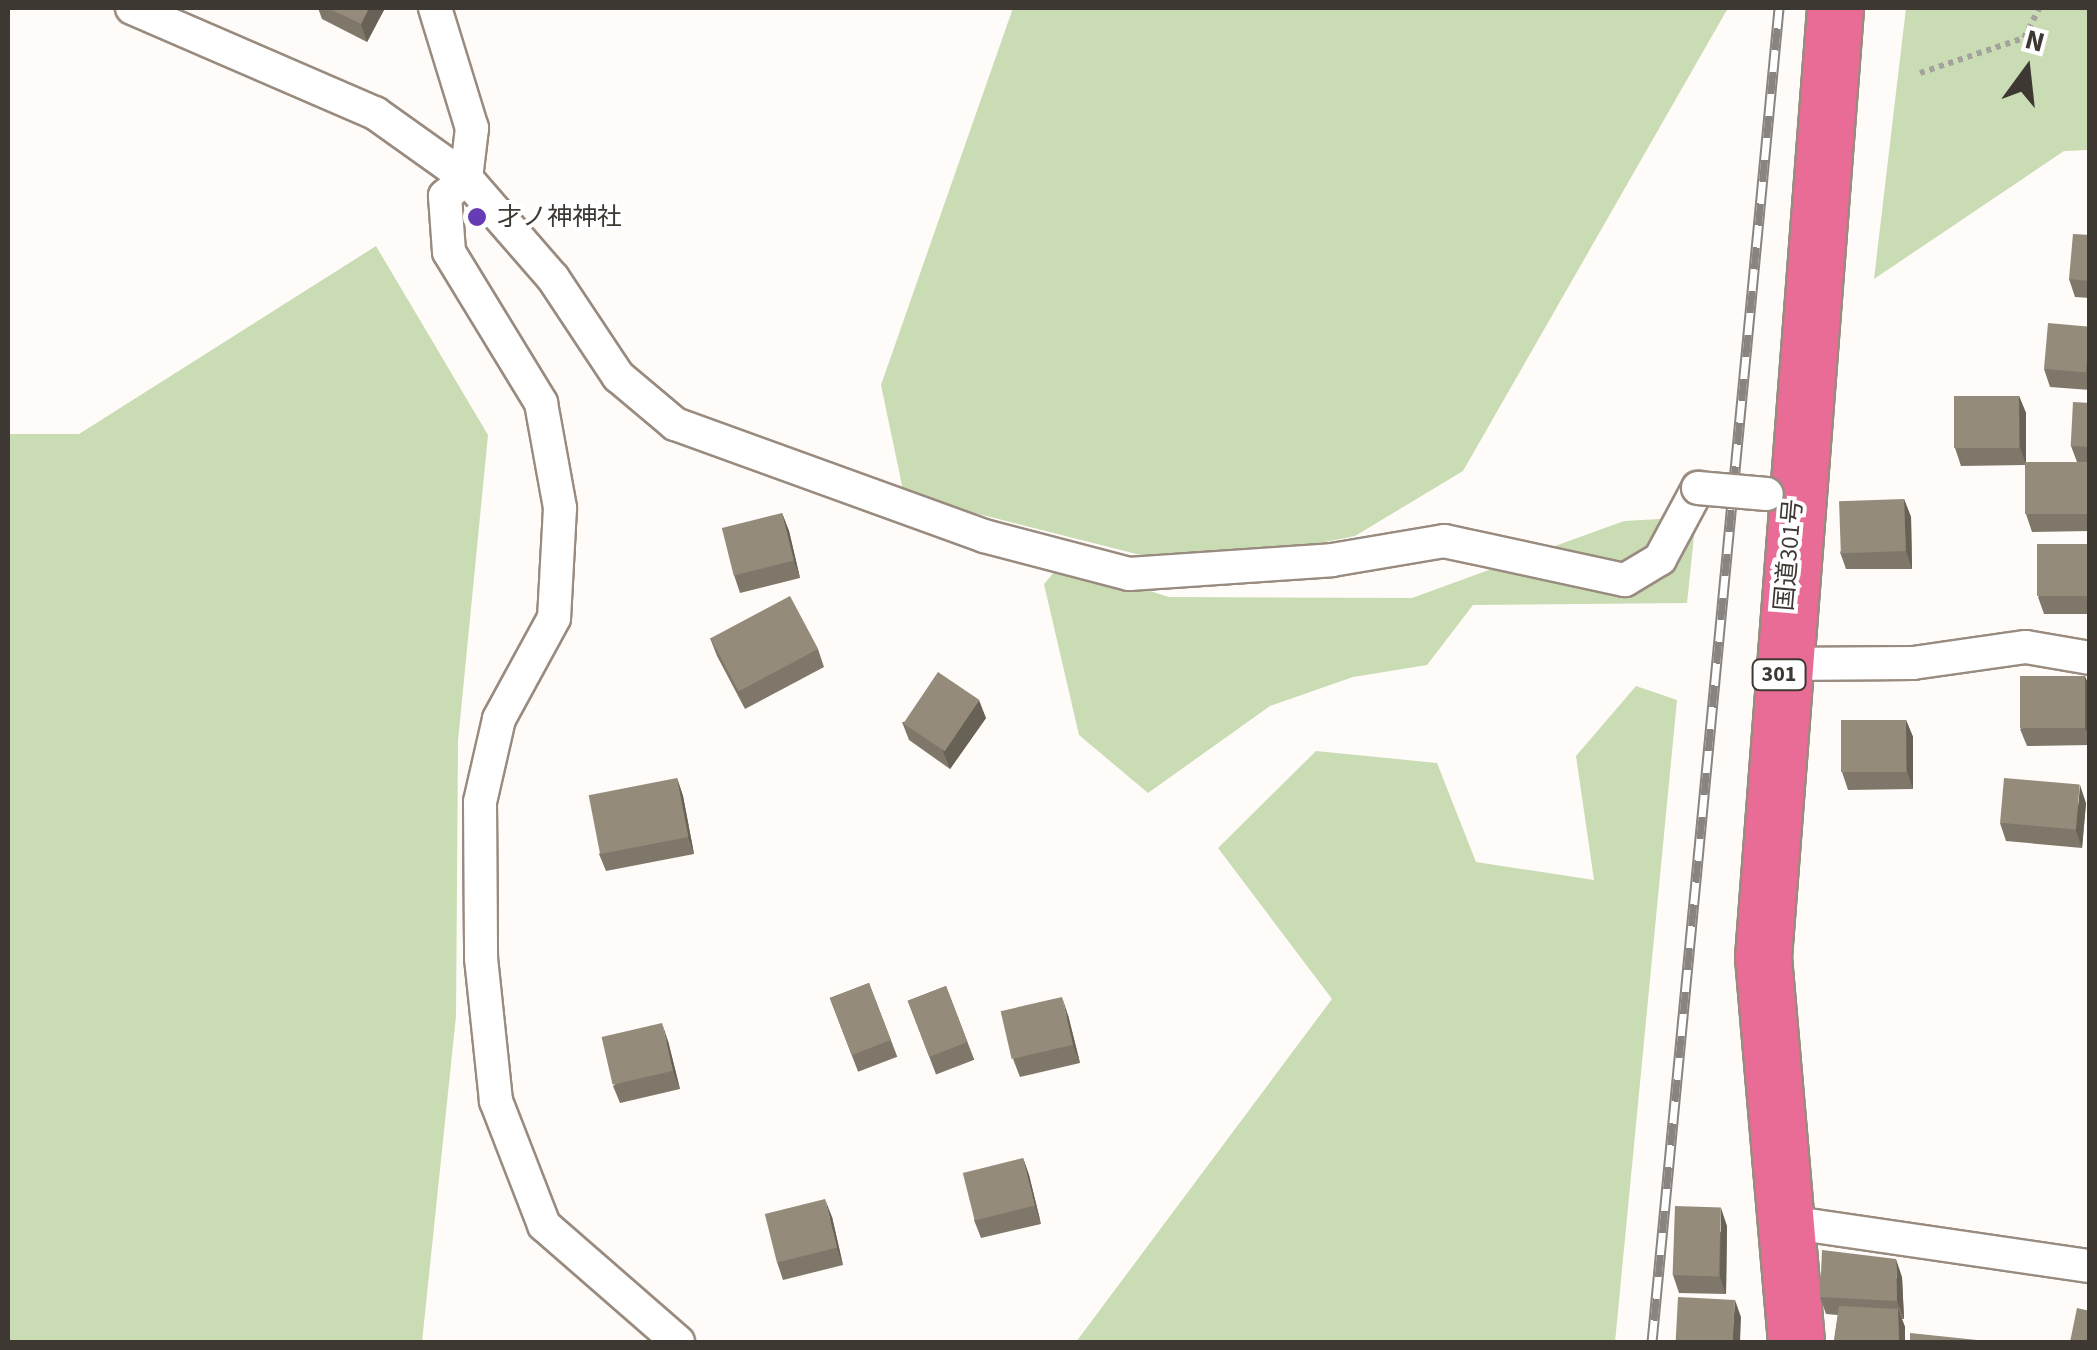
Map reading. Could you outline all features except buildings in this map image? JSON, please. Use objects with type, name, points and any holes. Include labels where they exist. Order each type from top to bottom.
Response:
[{"type":"highway","name":"国道301号","points":[[1796,1342],[1780,1221],[1763,958],[1779,664],[1781,495],[1835,8]]},
{"type":"street","points":[[132,8],[375,113],[466,178],[553,278],[618,376],[676,424],[984,536],[1129,574],[1314,562],[1444,541],[1625,580],[1660,559],[1698,488],[1781,495]]},
{"type":"street","points":[[434,8],[472,128],[466,178],[445,196],[448,252],[541,403],[560,508],[554,618],[499,719],[480,802],[481,958],[496,1101],[544,1225],[678,1342]]},
{"type":"street","points":[[1779,664],[1913,664],[2026,647],[2090,658]]},
{"type":"street","points":[[1780,1221],[2090,1266]]},
{"type":"path","points":[[1920,72],[2024,38],[2039,8]]},
{"type":"green space","points":[[1013,8],[1728,8],[1463,471],[1355,536],[1192,568],[904,495],[881,385]]},
{"type":"green space","points":[[1906,8],[2089,8],[2089,150],[2064,151],[1874,279]]},
{"type":"green space","points":[[376,246],[488,435],[458,741],[456,1016],[422,1342],[8,1342],[8,434],[79,434]]},
{"type":"green space","points":[[1696,517],[1687,603],[1473,605],[1427,665],[1353,677],[1270,706],[1148,793],[1079,735],[1044,584],[1062,563],[1169,597],[1412,598],[1624,521]]},
{"type":"green space","points":[[1636,686],[1677,700],[1615,1342],[1076,1342],[1332,999],[1218,848],[1316,751],[1437,763],[1476,862],[1594,880],[1576,756]]},
{"type":"railway","points":[[1652,1342],[1779,8]]},
{"type":"place","name":"才ノ神神社","points":[[477,217]]}]
